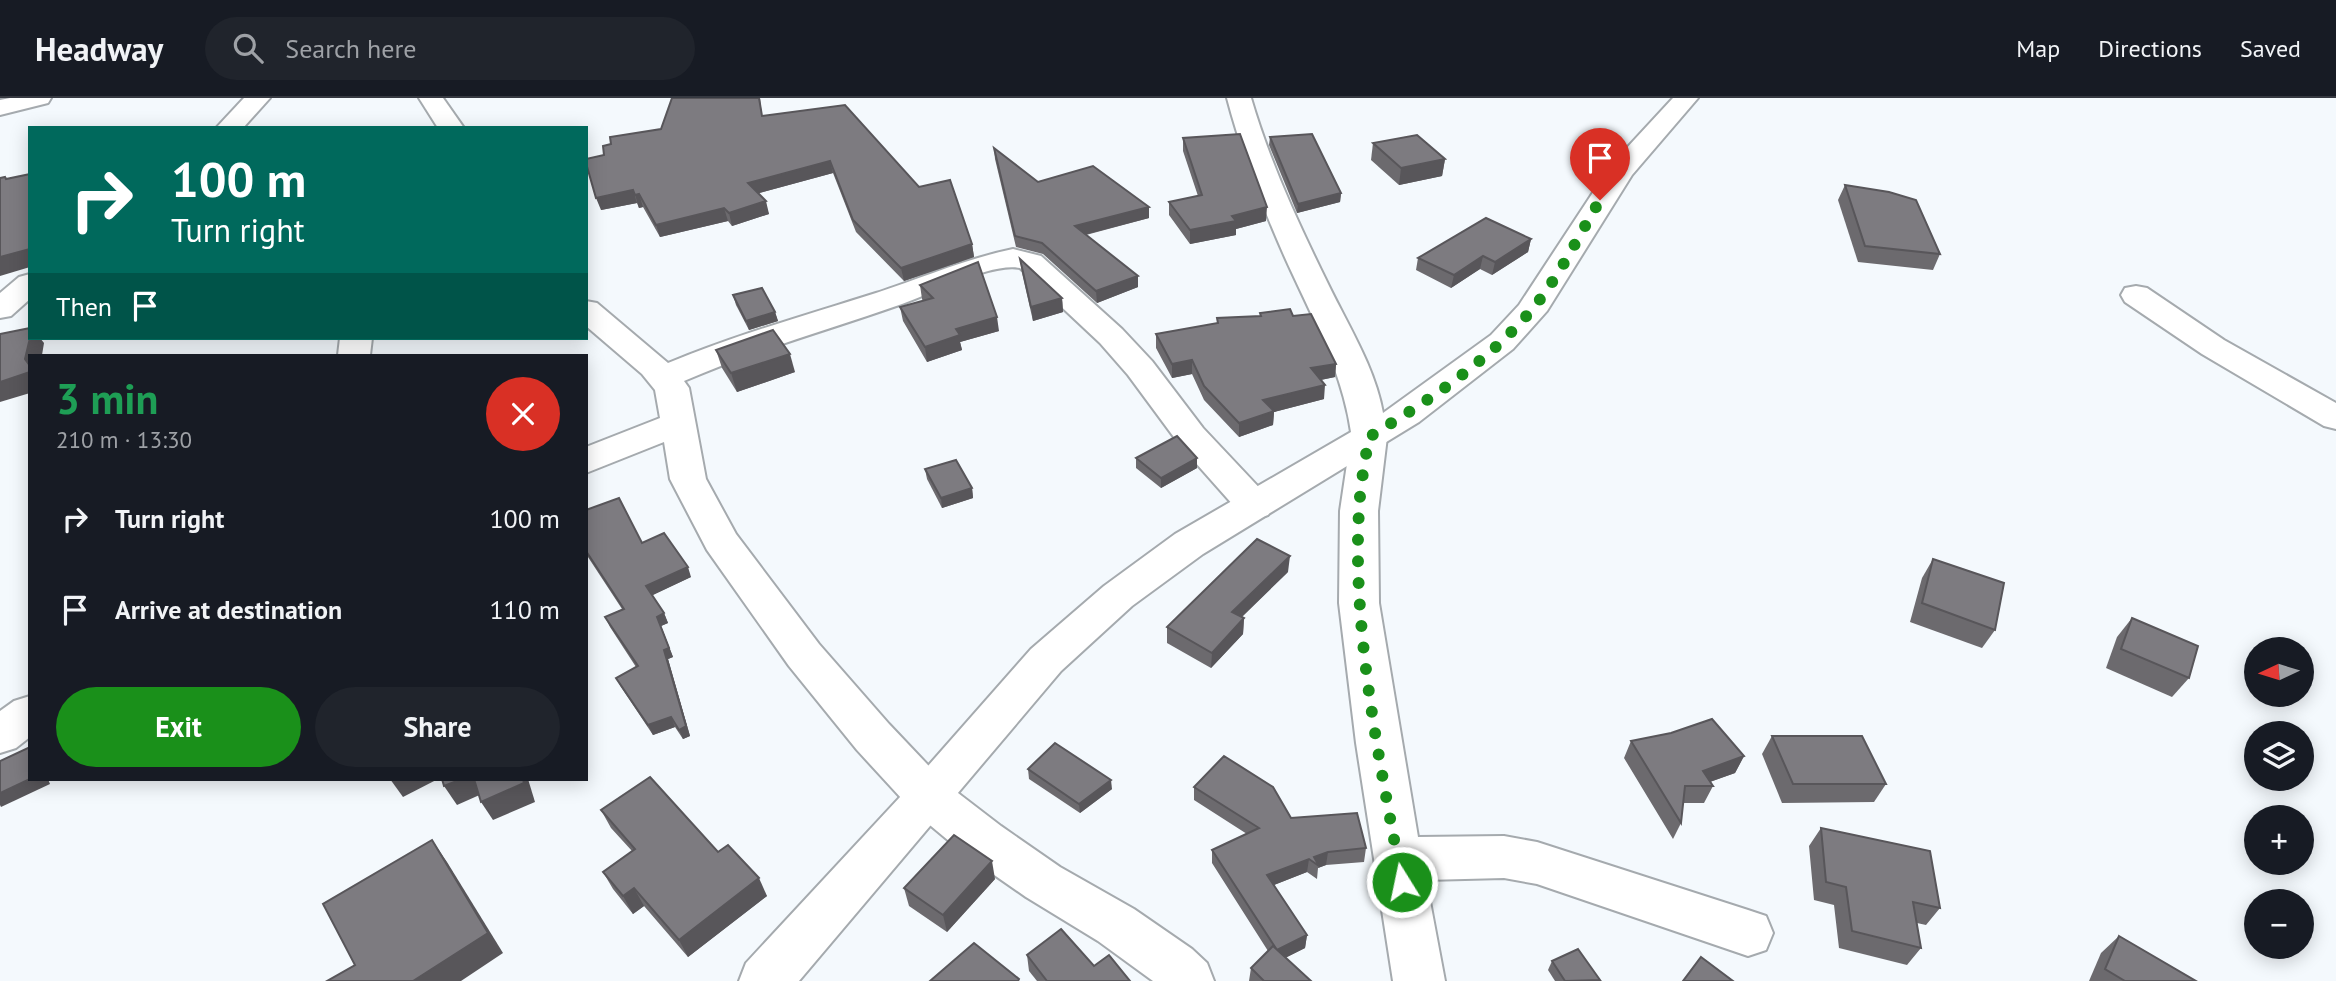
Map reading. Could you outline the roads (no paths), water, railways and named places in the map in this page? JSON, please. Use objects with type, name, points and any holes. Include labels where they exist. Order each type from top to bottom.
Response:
[{"type":"street","points":[[0,108],[38,98]]},
{"type":"street","points":[[231,126],[258,98]]},
{"type":"street","points":[[432,98],[450,126]]},
{"type":"street","points":[[1239,98],[1249,134],[1297,251],[1352,367],[1363,398],[1369,437],[1359,510],[1359,603],[1378,743],[1419,981]]},
{"type":"street","points":[[765,981],[929,797],[1046,660],[1118,596],[1189,544],[1369,437],[1452,382],[1502,342],[1531,311],[1621,171],[1686,98]]},
{"type":"street","points":[[664,377],[733,348],[912,291],[979,265],[1019,258],[1030,262],[1111,337],[1140,368],[1191,436],[1255,506]]},
{"type":"street","points":[[0,309],[28,285]]},
{"type":"street","points":[[2136,295],[2213,347],[2336,418]]},
{"type":"street","points":[[588,312],[664,377],[672,388],[688,479],[721,541],[827,684],[929,797],[984,841],[1043,882],[1116,925],[1174,966],[1188,981]]},
{"type":"street","points":[[588,460],[678,423]]},
{"type":"street","points":[[0,735],[28,714]]},
{"type":"street","points":[[1398,859],[1504,857],[1537,863],[1580,875],[1748,933]]}]
